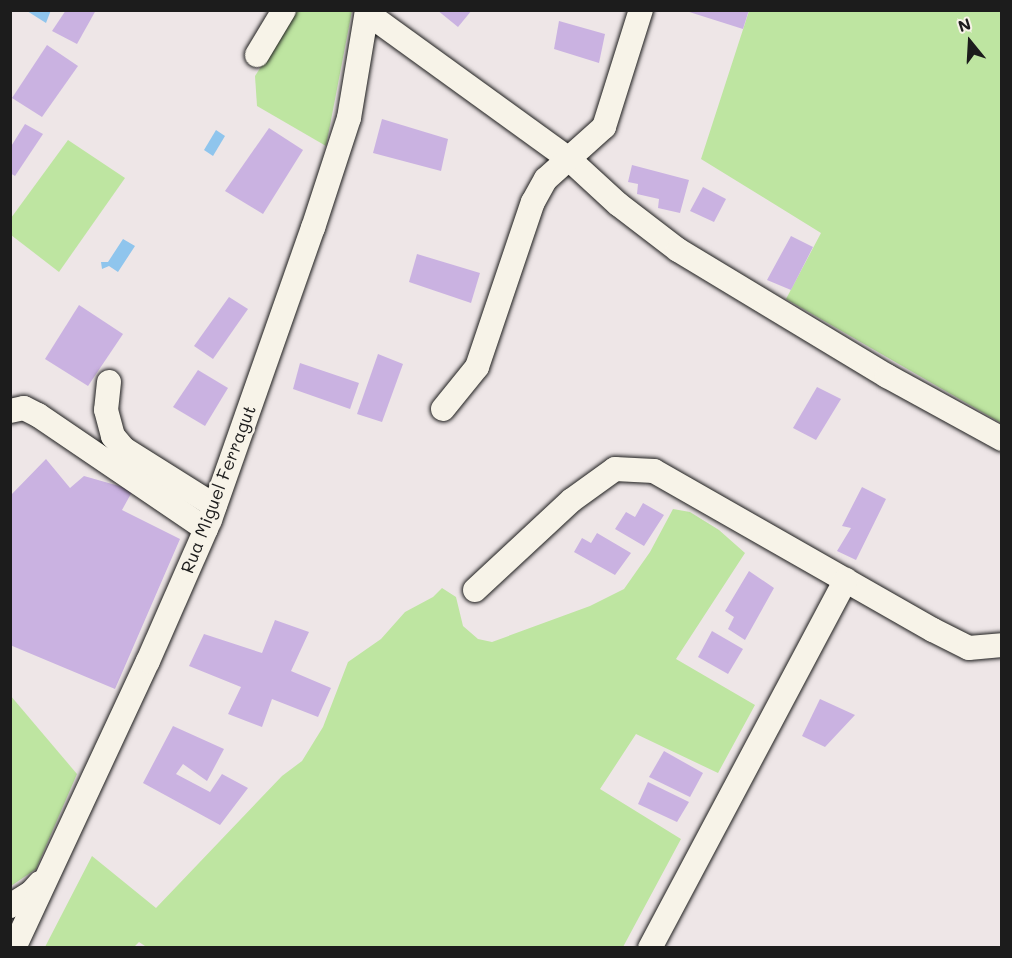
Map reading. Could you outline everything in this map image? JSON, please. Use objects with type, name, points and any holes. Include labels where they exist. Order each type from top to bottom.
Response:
[{"type":"street","points":[[256,55],[284,10]]},
{"type":"street","points":[[443,409],[477,367],[533,202],[546,179],[604,127],[641,10]]},
{"type":"street","points":[[367,12],[569,159],[618,204],[678,250],[887,376],[1002,439]]},
{"type":"street","name":"Rua Miguel Ferragut","points":[[14,948],[148,662],[206,529],[314,228],[349,118],[367,12]]},
{"type":"street","points":[[109,382],[106,410],[113,436],[124,449],[214,506]]},
{"type":"street","points":[[10,411],[24,408],[38,415],[206,529]]},
{"type":"street","points":[[475,591],[572,500],[615,469],[654,471],[969,648],[1002,645]]},
{"type":"street","points":[[650,948],[846,580]]},
{"type":"street","points":[[10,906],[31,893],[48,874]]},
{"type":"green space","points":[[297,11],[352,11],[326,146],[257,106],[255,76]]},
{"type":"green space","points":[[749,11],[1001,11],[1001,423],[786,299],[821,233],[701,159]]},
{"type":"green space","points":[[68,140],[125,178],[59,272],[11,235],[11,218]]},
{"type":"green space","points":[[673,509],[690,512],[719,530],[745,553],[676,659],[755,705],[718,773],[636,734],[600,789],[681,839],[623,947],[148,948],[139,942],[134,947],[45,947],[92,856],[156,908],[282,776],[302,761],[323,727],[348,662],[381,639],[405,612],[433,597],[442,588],[456,597],[463,626],[478,639],[492,642],[590,606],[624,589],[650,552]]},
{"type":"green space","points":[[10,695],[77,774],[36,869],[11,886]]},
{"type":"water","points":[[27,10],[51,10],[46,23],[27,11]]},
{"type":"water","points":[[216,130],[225,136],[213,156],[204,150]]},
{"type":"water","points":[[123,239],[135,246],[118,272],[109,266],[102,269],[101,262],[108,262]]},
{"type":"building","points":[[66,10],[96,10],[77,44],[52,31]]},
{"type":"building","points":[[437,10],[472,10],[458,27]]},
{"type":"building","points":[[683,10],[749,10],[743,29]]},
{"type":"building","points":[[559,21],[605,34],[599,63],[554,49]]},
{"type":"building","points":[[47,45],[78,66],[42,117],[12,98]]},
{"type":"building","points":[[382,119],[448,139],[441,171],[373,153]]},
{"type":"building","points":[[25,124],[43,134],[15,176],[10,173],[10,148]]},
{"type":"building","points":[[269,128],[303,150],[263,214],[225,191]]},
{"type":"building","points":[[632,165],[689,180],[680,213],[658,208],[659,199],[637,194],[638,184],[628,182]]},
{"type":"building","points":[[703,187],[726,199],[714,222],[690,211]]},
{"type":"building","points":[[791,236],[813,247],[791,290],[767,280]]},
{"type":"building","points":[[417,254],[480,273],[471,303],[409,282]]},
{"type":"building","points":[[229,297],[248,309],[213,359],[194,346]]},
{"type":"building","points":[[79,305],[123,334],[88,386],[45,359]]},
{"type":"building","points":[[378,354],[403,364],[382,422],[357,414]]},
{"type":"building","points":[[300,363],[359,383],[350,409],[293,389]]},
{"type":"building","points":[[198,370],[228,388],[205,426],[173,407]]},
{"type":"building","points":[[817,387],[841,399],[816,440],[793,428]]},
{"type":"building","points":[[46,459],[70,488],[84,476],[133,490],[122,510],[180,539],[115,689],[10,645],[10,496]]},
{"type":"building","points":[[862,487],[886,499],[856,560],[837,551],[851,528],[842,526]]},
{"type":"building","points":[[643,503],[664,515],[644,546],[615,529],[626,512],[635,517]]},
{"type":"building","points":[[597,533],[631,553],[615,575],[574,552],[582,538],[591,543]]},
{"type":"building","points":[[749,571],[774,588],[745,640],[728,629],[734,617],[725,611]]},
{"type":"building","points":[[275,620],[309,632],[291,671],[331,688],[318,717],[272,699],[262,727],[228,714],[241,687],[189,666],[204,634],[262,653]]},
{"type":"building","points":[[712,631],[743,649],[728,674],[698,657]]},
{"type":"building","points":[[820,699],[855,715],[825,747],[802,736]]},
{"type":"building","points":[[173,726],[224,749],[207,781],[183,764],[176,774],[210,792],[222,774],[248,788],[220,825],[143,783]]},
{"type":"building","points":[[664,751],[703,773],[690,797],[649,777]]},
{"type":"building","points":[[648,782],[689,802],[677,822],[638,804]]}]
